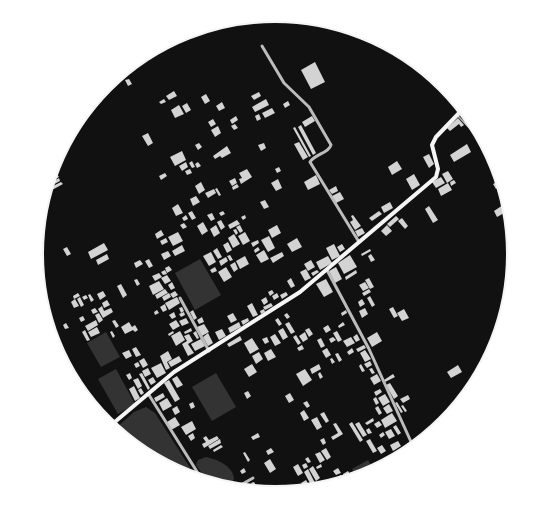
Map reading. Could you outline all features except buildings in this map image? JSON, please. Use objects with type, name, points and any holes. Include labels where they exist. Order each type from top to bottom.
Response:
[{"type":"main road","points":[[115,422],[149,395],[174,372],[300,292],[436,177],[438,169],[432,145],[436,137],[458,116]]},
{"type":"street","points":[[262,46],[284,83],[309,107],[331,145],[330,148],[310,162],[359,242]]},
{"type":"street","points":[[327,270],[369,349],[411,442]]},
{"type":"street","points":[[180,298],[209,351]]},
{"type":"street","points":[[149,395],[198,473]]},
{"type":"street","points":[[243,484],[253,478]]},
{"type":"lane","points":[[458,116],[472,131]]},
{"type":"shaded area","points":[[200,259],[221,295],[195,310],[175,273]]},
{"type":"shaded area","points":[[106,332],[120,357],[101,367],[87,343]]},
{"type":"shaded area","points":[[116,369],[135,404],[118,414],[98,379]]},
{"type":"shaded area","points":[[216,373],[236,407],[212,421],[192,387]]},
{"type":"shaded area","points":[[146,407],[155,413],[192,471],[172,462],[146,447],[119,425],[134,412]]},
{"type":"shaded area","points":[[206,457],[219,461],[231,470],[234,479],[232,482],[230,482],[203,475],[196,465],[198,460]]},
{"type":"shaded area","points":[[368,460],[371,465],[354,472],[352,469]]}]
